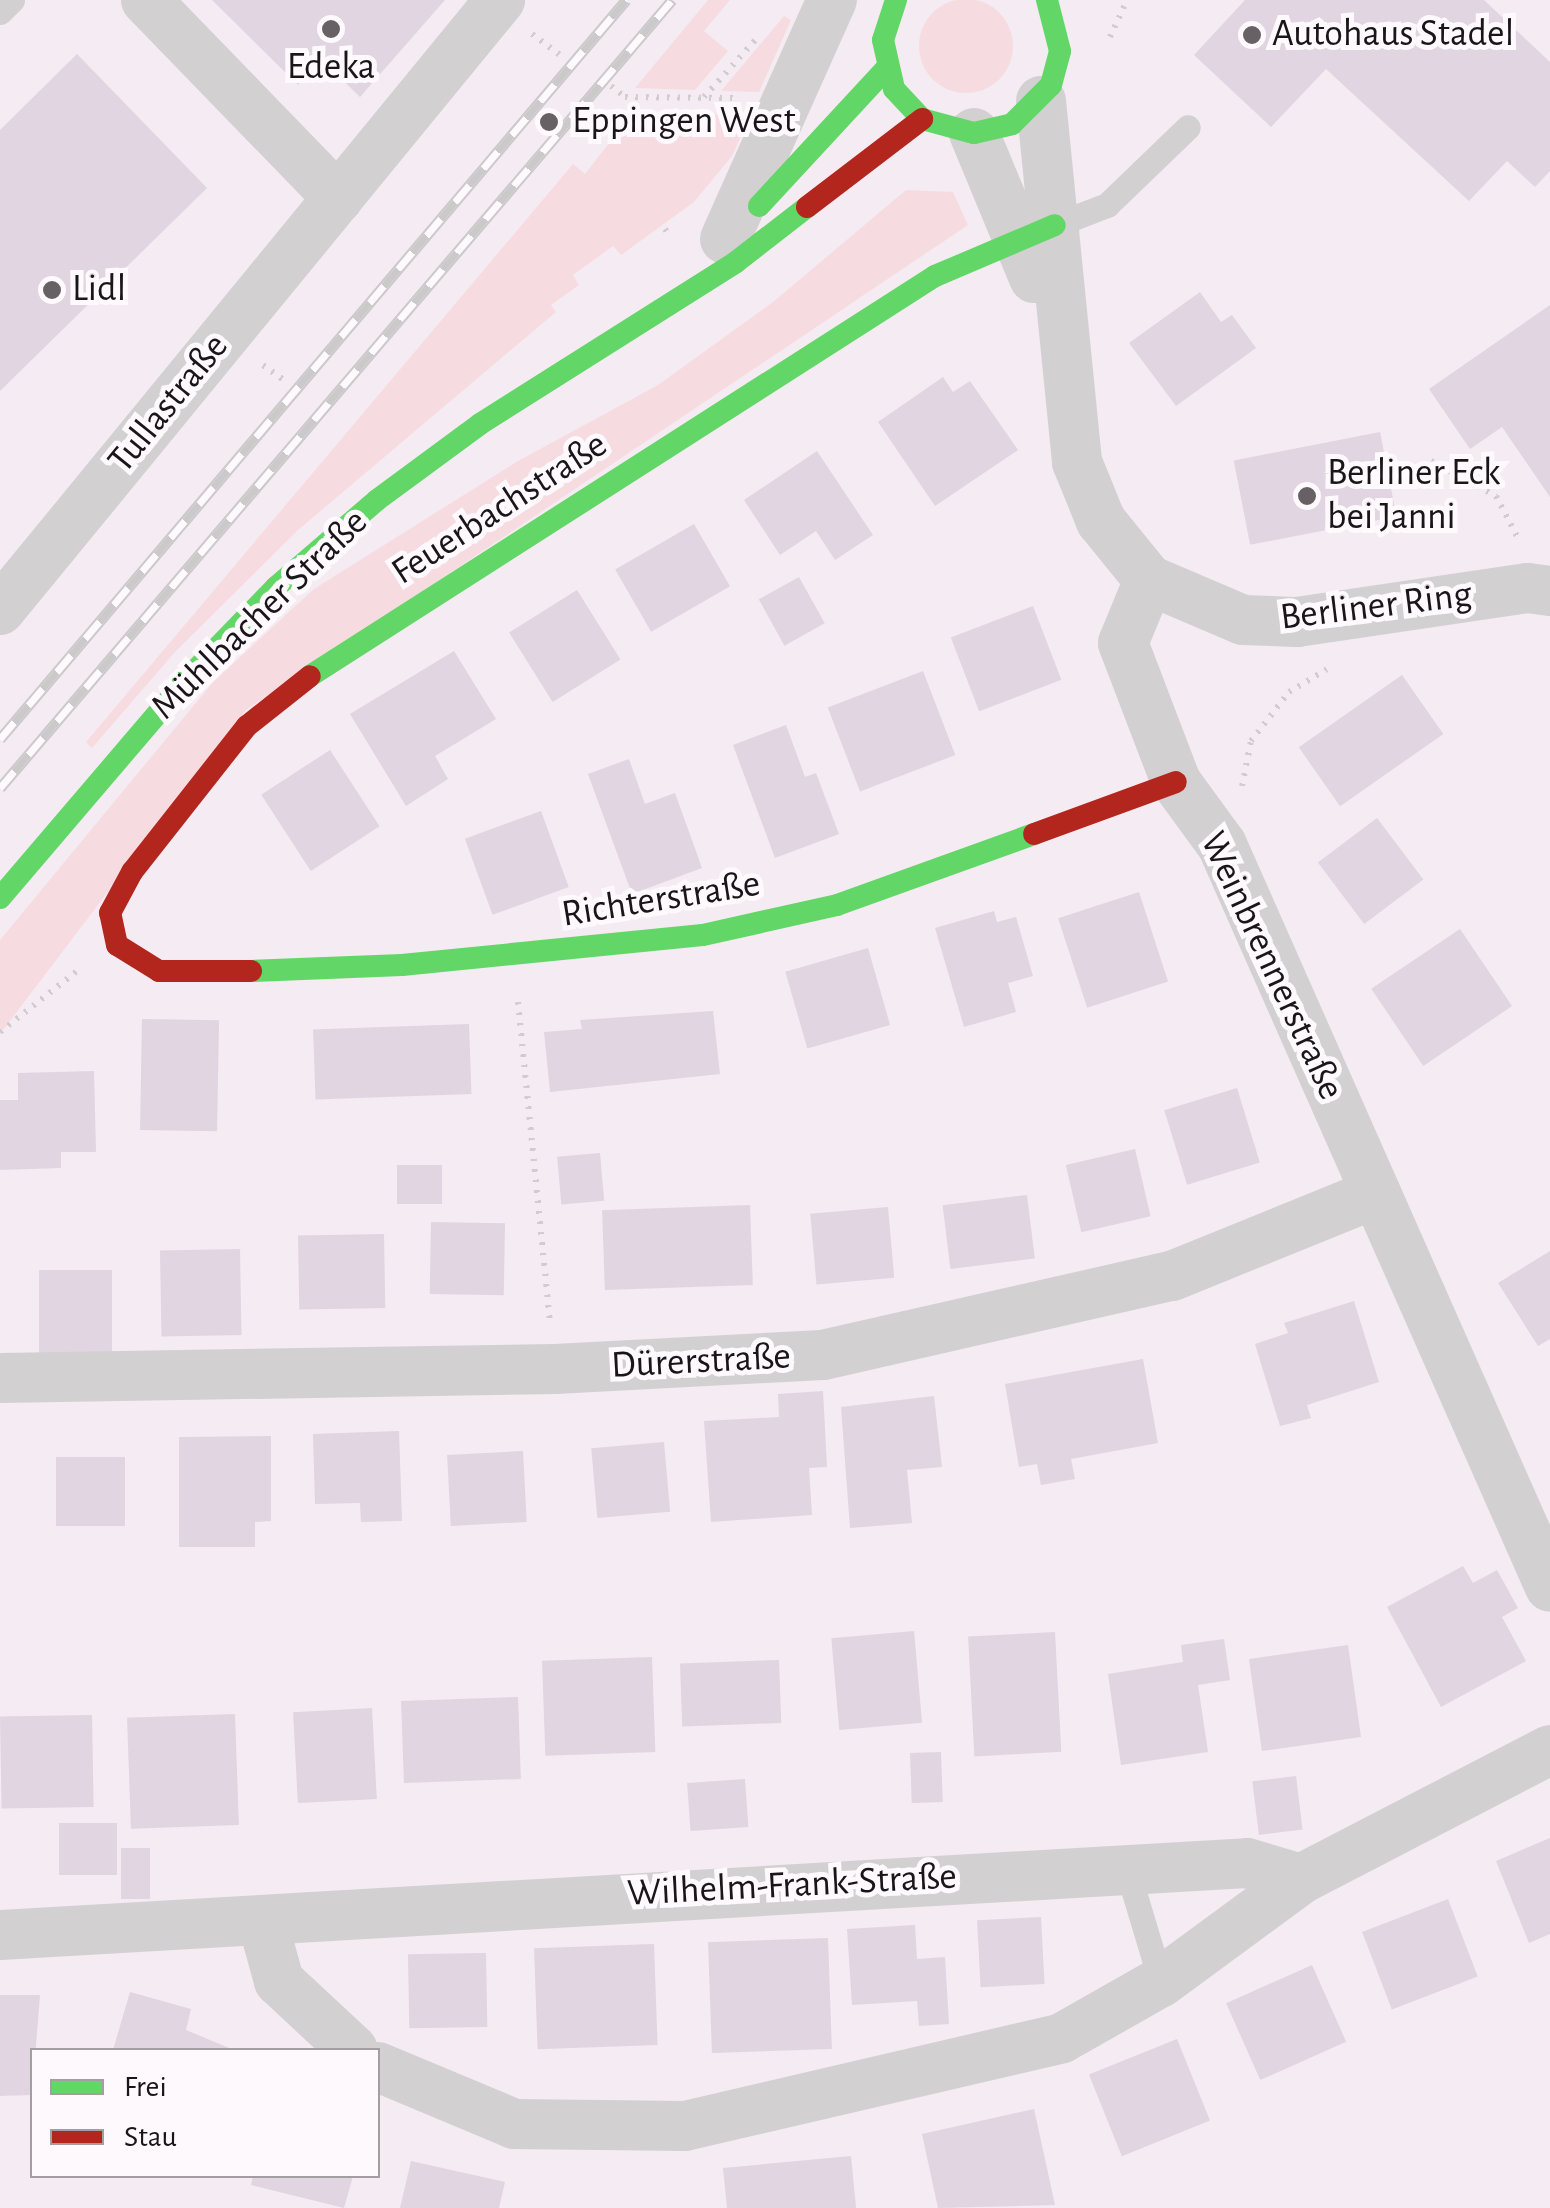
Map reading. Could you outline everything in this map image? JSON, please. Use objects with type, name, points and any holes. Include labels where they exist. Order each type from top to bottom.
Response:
[{"type":"street","points":[[146,0],[338,198]]},
{"type":"street","name":"Tullastraße","points":[[0,610],[500,0]]},
{"type":"street","name":"Mühlbacher Straße","points":[[725,239],[832,0]]},
{"type":"street","points":[[896,0],[883,40],[886,69],[894,88],[922,118],[974,134],[1012,124],[1041,100]]},
{"type":"street","points":[[1048,0],[1060,50]]},
{"type":"street","points":[[1082,20],[1060,50],[1041,100],[1037,233],[1062,347],[1077,462],[1101,520],[1150,580]]},
{"type":"street","name":"Mühlbacher Straße","points":[[607,340],[725,239],[805,162],[886,69]]},
{"type":"street","name":"Mühlbacher Straße","points":[[0,898],[187,679],[276,588],[376,500],[607,340],[736,262],[922,118]]},
{"type":"street","points":[[974,134],[1037,233]]},
{"type":"street","name":"Feuerbachstraße","points":[[117,945],[110,913],[132,872],[247,726],[289,689],[935,276],[1037,233]]},
{"type":"street","name":"Berliner Ring","points":[[1150,580],[1243,620],[1297,622],[1539,589]]},
{"type":"street","name":"Weinbrennerstraße","points":[[1150,580],[1123,643],[1176,782],[1222,845],[1550,1587]]},
{"type":"street","name":"Richterstraße","points":[[117,945],[159,970],[196,973],[402,965],[702,935],[837,905],[1176,782]]},
{"type":"street","name":"Dürerstraße","points":[[0,1378],[554,1369],[823,1355],[1172,1276],[1376,1193]]},
{"type":"street","points":[[380,2068],[514,2124],[685,2126],[1062,2038],[1161,1982],[1301,1879],[1550,1750]]},
{"type":"street","name":"Wilhelm-Frank-Straße","points":[[0,1935],[263,1923],[1247,1863],[1301,1879]]},
{"type":"street","points":[[263,1923],[279,1982],[352,2048]]},
{"type":"lane","points":[[0,12],[12,0]]},
{"type":"lane","points":[[1037,233],[1106,204],[1188,127]]},
{"type":"lane","points":[[1127,1869],[1161,1982]]},
{"type":"path","points":[[611,86],[624,97],[703,98],[766,28]]},
{"type":"path","points":[[544,44],[564,57]]},
{"type":"path","points":[[268,368],[286,382]]},
{"type":"path","points":[[1431,461],[1496,496],[1522,545],[1539,589]]},
{"type":"path","points":[[1242,793],[1251,742],[1289,692],[1370,651],[1367,612]]},
{"type":"path","points":[[0,1032],[117,945]]},
{"type":"path","points":[[517,992],[554,1369]]},
{"type":"shaded area","points":[[966,-1],[984,3],[999,13],[1009,28],[1013,46],[1009,64],[999,79],[984,89],[966,93],[948,89],[933,79],[923,64],[919,46],[923,28],[933,13],[948,3]]},
{"type":"shaded area","points":[[708,0],[730,0],[704,31],[728,51],[695,90],[635,88]]},
{"type":"shaded area","points":[[784,16],[791,20],[759,92],[721,91]]},
{"type":"shaded area","points":[[634,111],[750,116],[732,156],[694,202],[621,255],[613,246],[573,275],[579,285],[551,305],[556,312],[298,530],[175,652],[92,748],[86,742],[573,164],[585,174]]},
{"type":"shaded area","points":[[906,190],[953,192],[968,225],[246,710],[0,1034],[0,940],[214,681],[314,589],[518,461],[658,385],[773,302]]},
{"type":"building","name":"Edeka","points":[[212,0],[445,0],[360,97],[321,59],[298,85]]},
{"type":"building","points":[[1245,0],[1484,0],[1550,62],[1550,171],[1535,187],[1507,161],[1469,201],[1326,69],[1271,127],[1194,55]]},
{"type":"building","name":"Lidl","points":[[77,54],[207,188],[0,391],[0,130]]},
{"type":"building","points":[[1200,292],[1221,322],[1232,315],[1256,348],[1176,406],[1129,343]]},
{"type":"building","points":[[1550,305],[1550,497],[1502,427],[1470,449],[1429,389]]},
{"type":"building","points":[[943,377],[953,392],[970,381],[1018,450],[935,506],[878,422]]},
{"type":"building","points":[[1380,432],[1396,516],[1250,545],[1234,460]]},
{"type":"building","points":[[817,451],[873,535],[835,560],[816,531],[780,555],[744,500]]},
{"type":"building","points":[[694,524],[730,586],[651,632],[615,570]]},
{"type":"building","points":[[799,577],[825,623],[784,646],[759,599]]},
{"type":"building","points":[[577,590],[620,660],[553,702],[509,632]]},
{"type":"building","points":[[1033,606],[1061,680],[979,711],[951,638]]},
{"type":"building","points":[[454,651],[496,719],[435,756],[448,779],[406,806],[350,714]]},
{"type":"building","points":[[923,671],[955,755],[860,792],[828,708]]},
{"type":"building","points":[[1402,675],[1443,734],[1340,806],[1299,747]]},
{"type":"building","points":[[786,725],[805,777],[816,773],[839,834],[775,858],[733,745]]},
{"type":"building","points":[[330,750],[380,826],[311,871],[261,795]]},
{"type":"building","points":[[629,759],[645,804],[675,793],[702,868],[632,894],[588,774]]},
{"type":"building","points":[[541,811],[569,887],[493,915],[465,839]]},
{"type":"building","points":[[1377,818],[1423,879],[1364,924],[1318,863]]},
{"type":"building","points":[[1139,892],[1168,981],[1087,1008],[1058,918]]},
{"type":"building","points":[[994,911],[997,922],[1016,917],[1033,976],[1008,983],[1016,1012],[964,1027],[935,928]]},
{"type":"building","points":[[1460,929],[1512,1006],[1423,1066],[1371,989]]},
{"type":"building","points":[[868,948],[890,1025],[807,1049],[785,972]]},
{"type":"building","points":[[713,1011],[720,1074],[550,1092],[544,1032],[582,1029],[580,1020]]},
{"type":"building","points":[[142,1019],[219,1020],[217,1131],[140,1130]]},
{"type":"building","points":[[469,1024],[471,1094],[316,1099],[313,1029]]},
{"type":"building","points":[[94,1071],[96,1152],[61,1152],[61,1168],[0,1170],[0,1100],[18,1100],[18,1073]]},
{"type":"building","points":[[1237,1088],[1260,1163],[1187,1185],[1164,1110]]},
{"type":"building","points":[[1135,1149],[1151,1216],[1081,1232],[1066,1165]]},
{"type":"building","points":[[600,1153],[604,1201],[561,1205],[557,1157]]},
{"type":"building","points":[[397,1165],[442,1165],[442,1204],[397,1204]]},
{"type":"building","points":[[1027,1195],[1035,1259],[950,1269],[943,1205]]},
{"type":"building","points":[[750,1205],[753,1285],[605,1290],[602,1210]]},
{"type":"building","points":[[888,1207],[894,1278],[816,1285],[810,1214]]},
{"type":"building","points":[[431,1222],[505,1223],[504,1295],[430,1294]]},
{"type":"building","points":[[384,1234],[385,1308],[299,1309],[298,1236]]},
{"type":"building","points":[[240,1249],[242,1335],[162,1336],[160,1250]]},
{"type":"building","points":[[1550,1251],[1550,1339],[1538,1346],[1498,1283]]},
{"type":"building","points":[[39,1270],[112,1270],[112,1353],[39,1353]]},
{"type":"building","points":[[1354,1301],[1379,1382],[1307,1405],[1311,1418],[1280,1426],[1255,1344],[1288,1333],[1284,1323]]},
{"type":"building","points":[[1143,1359],[1158,1443],[1071,1459],[1075,1479],[1041,1485],[1037,1464],[1019,1467],[1005,1384]]},
{"type":"building","points":[[823,1391],[827,1467],[809,1468],[812,1515],[711,1522],[704,1421],[779,1417],[778,1394]]},
{"type":"building","points":[[934,1396],[942,1467],[907,1470],[912,1523],[850,1528],[841,1407]]},
{"type":"building","points":[[399,1431],[402,1521],[361,1522],[360,1503],[315,1504],[313,1434]]},
{"type":"building","points":[[271,1436],[271,1521],[255,1522],[255,1547],[179,1547],[179,1437]]},
{"type":"building","points":[[664,1442],[670,1512],[597,1518],[591,1448]]},
{"type":"building","points":[[523,1451],[527,1522],[451,1526],[447,1455]]},
{"type":"building","points":[[56,1457],[125,1457],[125,1526],[56,1526]]},
{"type":"building","points":[[1463,1566],[1473,1583],[1497,1570],[1518,1608],[1502,1617],[1526,1661],[1441,1707],[1387,1607]]},
{"type":"building","points":[[914,1631],[922,1723],[839,1730],[831,1638]]},
{"type":"building","points":[[1055,1632],[1061,1752],[974,1756],[968,1637]]},
{"type":"building","points":[[1224,1639],[1230,1680],[1198,1685],[1208,1752],[1121,1765],[1108,1674],[1183,1662],[1181,1645]]},
{"type":"building","points":[[1348,1645],[1361,1737],[1262,1751],[1249,1659]]},
{"type":"building","points":[[652,1657],[655,1752],[545,1756],[542,1661]]},
{"type":"building","points":[[779,1660],[781,1723],[682,1726],[680,1663]]},
{"type":"building","points":[[518,1697],[521,1779],[404,1783],[401,1701]]},
{"type":"building","points":[[372,1708],[377,1799],[298,1803],[293,1712]]},
{"type":"building","points":[[235,1714],[239,1825],[131,1829],[127,1718]]},
{"type":"building","points":[[92,1715],[94,1807],[2,1809],[0,1717]]},
{"type":"building","points":[[941,1752],[943,1802],[912,1803],[910,1753]]},
{"type":"building","points":[[1296,1776],[1303,1830],[1259,1835],[1252,1781]]},
{"type":"building","points":[[745,1779],[748,1827],[690,1831],[687,1783]]},
{"type":"building","points":[[59,1823],[117,1823],[117,1875],[59,1875]]},
{"type":"building","points":[[1550,1838],[1550,1934],[1529,1943],[1496,1861]]},
{"type":"building","points":[[121,1848],[150,1848],[150,1899],[121,1899]]},
{"type":"building","points":[[1448,1899],[1478,1976],[1392,2009],[1362,1932]]},
{"type":"building","points":[[1041,1917],[1045,1984],[981,1987],[977,1920]]},
{"type":"building","points":[[915,1925],[917,1959],[945,1957],[949,2024],[919,2026],[917,2001],[852,2005],[847,1929]]},
{"type":"building","points":[[828,1938],[832,2049],[712,2053],[708,1942]]},
{"type":"building","points":[[654,1944],[658,2045],[538,2049],[534,1948]]},
{"type":"building","points":[[486,1953],[487,2027],[409,2028],[408,1954]]},
{"type":"building","points":[[1312,1965],[1346,2042],[1260,2080],[1226,2003]]},
{"type":"building","points":[[130,1992],[191,2009],[186,2030],[229,2048],[114,2048]]},
{"type":"building","points":[[0,1995],[40,1995],[36,2048],[30,2048],[30,2095],[0,2096]]},
{"type":"building","points":[[1177,2039],[1210,2121],[1122,2156],[1089,2075]]},
{"type":"building","points":[[1034,2109],[1055,2205],[938,2208],[922,2134]]},
{"type":"building","points":[[851,2156],[856,2208],[727,2208],[723,2168]]},
{"type":"building","points":[[411,2161],[505,2182],[499,2208],[400,2208]]},
{"type":"building","points":[[253,2178],[352,2178],[344,2208],[251,2185]]},
{"type":"railway","points":[[0,739],[626,0]]},
{"type":"railway","points":[[0,788],[672,0]]},
{"type":"traffic: fast","points":[[896,0],[883,40],[894,89],[922,119],[974,133],[1012,124],[1051,85],[1060,51],[1047,0]]},
{"type":"traffic: fast","points":[[759,206],[886,69]]},
{"type":"traffic: fast","points":[[0,898],[187,679],[276,587],[377,500],[480,424],[736,262],[807,207]]},
{"type":"traffic: fast","points":[[310,676],[935,276],[1055,225]]},
{"type":"traffic: fast","points":[[251,971],[402,965],[703,935],[837,905],[1034,834]]},
{"type":"traffic: jam","points":[[807,207],[922,119]]},
{"type":"traffic: jam","points":[[251,971],[159,971],[117,945],[110,913],[132,872],[247,726],[310,676]]},
{"type":"traffic: jam","points":[[1034,834],[1176,782]]},
{"type":"place","name":"Edeka","points":[[331,29]]},
{"type":"place","name":"Autohaus Stadel","points":[[1252,35]]},
{"type":"place","name":"Eppingen West","points":[[549,122]]},
{"type":"place","name":"Lidl","points":[[52,290]]},
{"type":"place","name":"Berliner Eck bei Janni","points":[[1307,496]]}]
